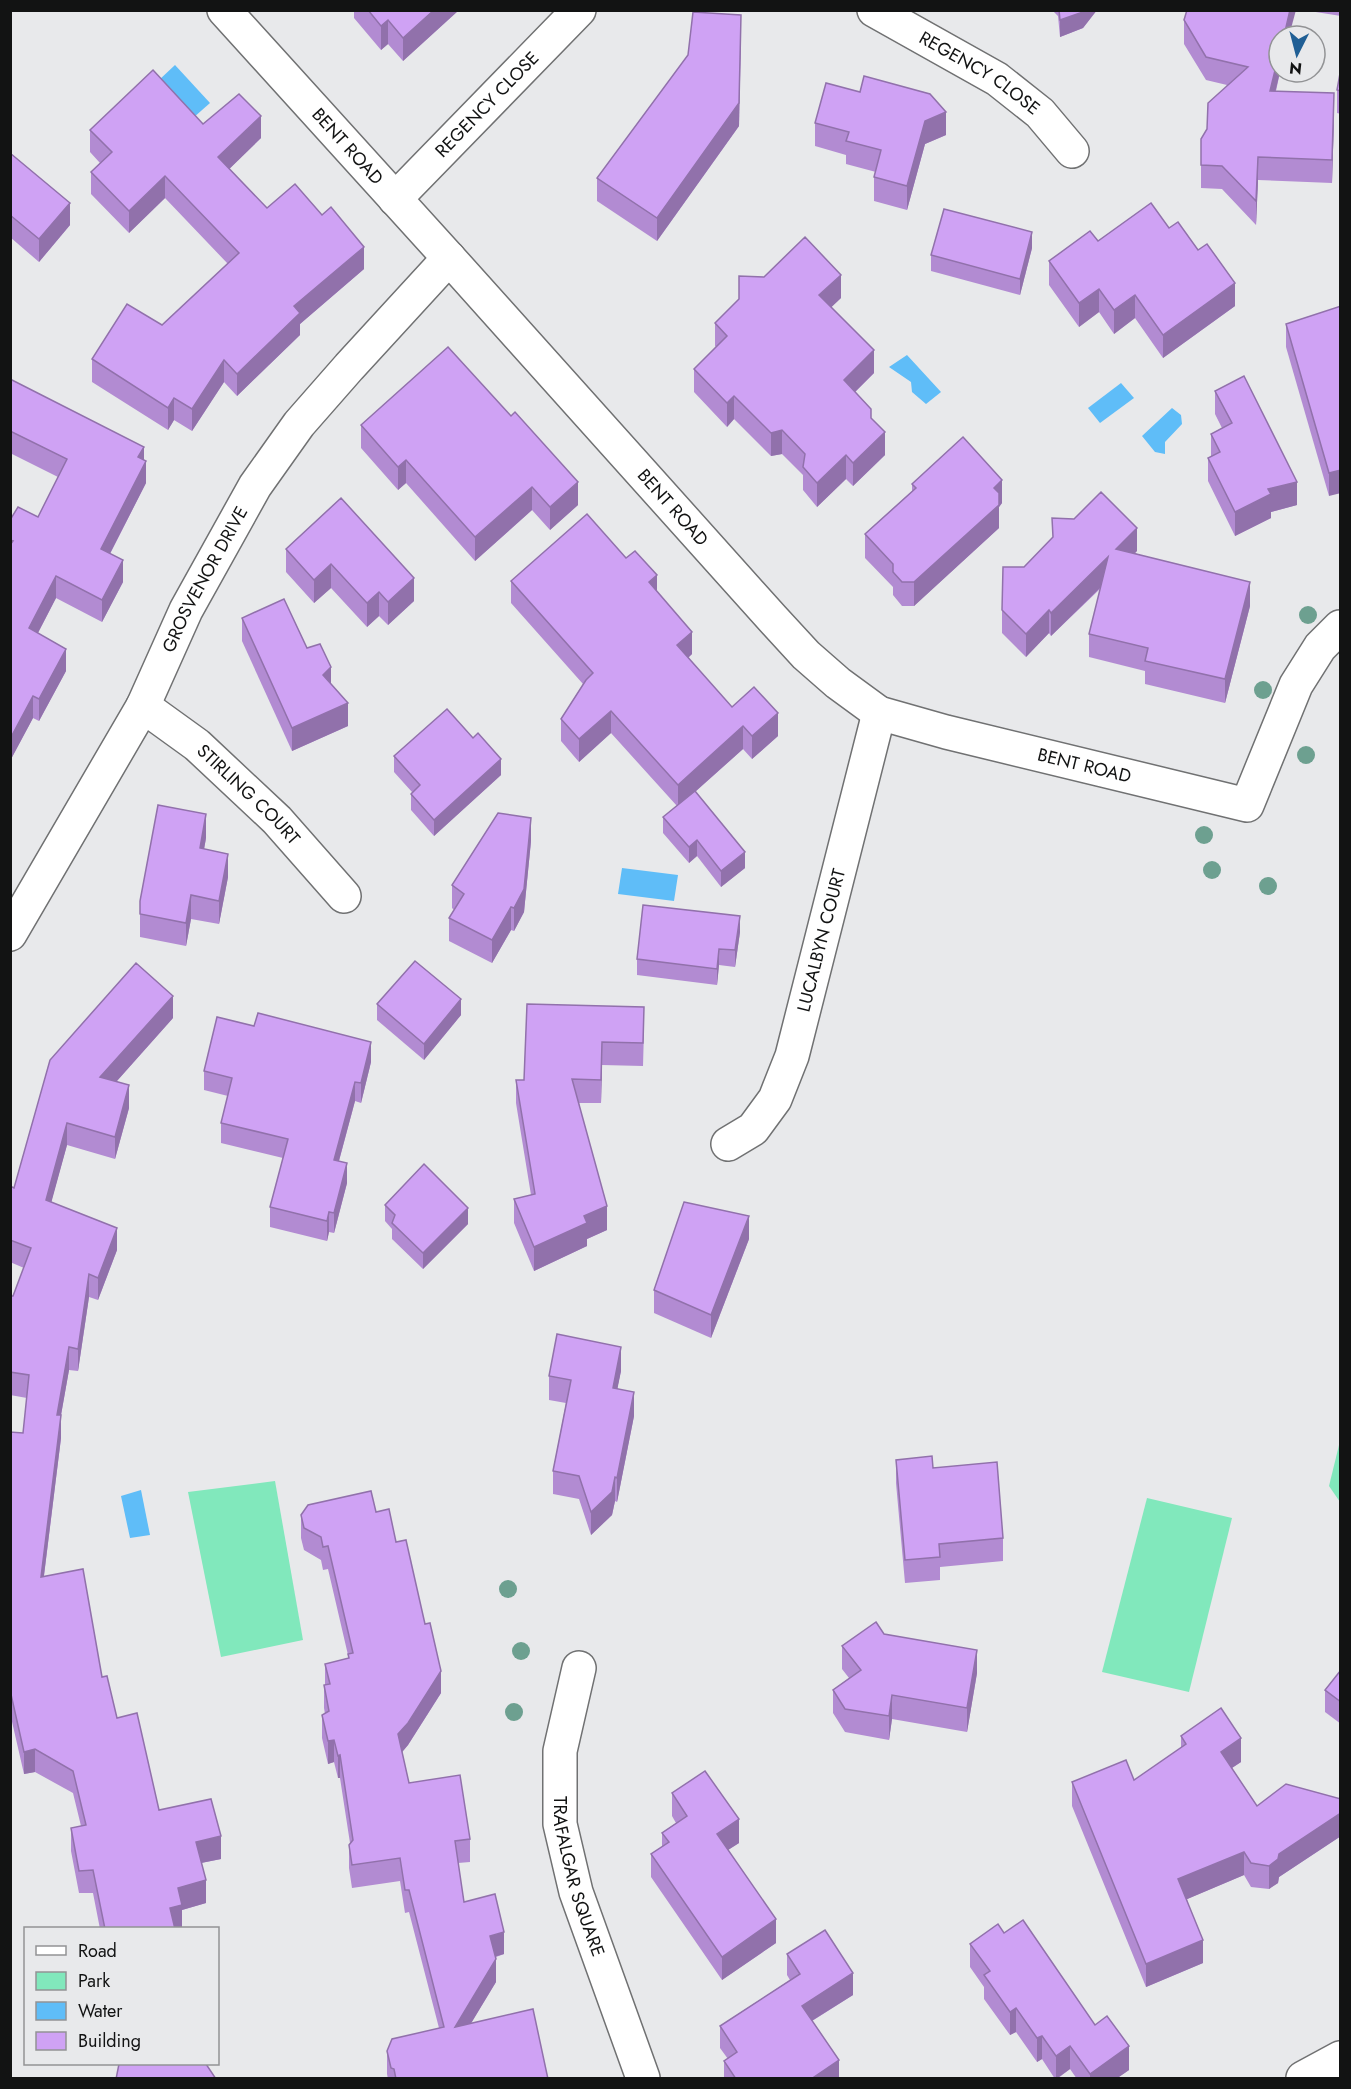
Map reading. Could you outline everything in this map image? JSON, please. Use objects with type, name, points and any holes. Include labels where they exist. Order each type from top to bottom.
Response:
[{"type":"street","name":"BENT ROAD","points":[[224,10],[778,626],[838,683],[879,713],[946,732],[1247,805],[1296,685],[1320,647],[1341,627]]},
{"type":"street","name":"REGENCY CLOSE","points":[[395,199],[579,10]]},
{"type":"street","name":"REGENCY CLOSE","points":[[874,10],[997,79],[1040,113],[1072,151]]},
{"type":"street","name":"GROSVENOR DRIVE","points":[[10,934],[143,706],[186,610],[255,486],[298,424],[449,258]]},
{"type":"street","name":"STIRLING COURT","points":[[143,706],[197,744],[278,820],[344,896]]},
{"type":"street","name":"LUCALBYN COURT","points":[[728,1144],[753,1129],[775,1099],[792,1056],[879,713]]},
{"type":"street","name":"TRAFALGAR SQUARE","points":[[579,1668],[560,1751],[560,1824],[576,1892],[643,2079]]},
{"type":"street","points":[[1303,2079],[1341,2058]]},
{"type":"green space","points":[[1340,1441],[1340,1502],[1329,1486]]},
{"type":"green space","points":[[275,1481],[303,1640],[221,1657],[188,1492]]},
{"type":"green space","points":[[1147,1498],[1232,1518],[1189,1692],[1102,1672]]},
{"type":"water","points":[[175,65],[210,103],[193,118],[158,81]]},
{"type":"water","points":[[907,355],[941,392],[926,404],[912,392],[911,382],[889,367]]},
{"type":"water","points":[[1121,383],[1134,398],[1100,423],[1088,408]]},
{"type":"water","points":[[1172,408],[1181,415],[1182,424],[1165,442],[1165,454],[1155,452],[1142,436]]},
{"type":"water","points":[[622,868],[678,875],[674,901],[618,894]]},
{"type":"water","points":[[141,1490],[150,1535],[130,1538],[121,1496]]},
{"type":"building","points":[[368,10],[434,10],[403,38],[388,20],[381,26]]},
{"type":"building","points":[[1059,10],[1084,10],[1060,20]]},
{"type":"building","points":[[1187,10],[1290,10],[1287,24],[1267,24],[1267,84],[1272,84],[1270,91],[1334,93],[1332,160],[1258,157],[1256,201],[1222,166],[1201,165],[1201,139],[1207,129],[1208,103],[1248,67],[1206,57],[1184,20]]},
{"type":"building","points":[[693,12],[741,15],[739,103],[657,218],[597,178],[688,55]]},
{"type":"building","points":[[1341,68],[1341,91],[1337,90]]},
{"type":"building","points":[[153,70],[203,124],[239,94],[261,116],[218,157],[267,208],[295,184],[322,215],[331,207],[364,247],[294,306],[300,313],[237,374],[224,360],[192,409],[174,398],[168,408],[92,359],[127,304],[162,325],[239,253],[165,176],[129,211],[91,172],[112,152],[90,130]]},
{"type":"building","points":[[864,76],[930,94],[946,112],[925,121],[907,186],[874,177],[881,150],[846,141],[849,132],[815,123],[826,83],[860,92]]},
{"type":"building","points":[[10,153],[70,203],[39,239],[10,215]]},
{"type":"building","points":[[1151,203],[1169,228],[1178,222],[1198,250],[1207,244],[1235,283],[1163,335],[1135,295],[1114,310],[1099,289],[1079,303],[1049,261],[1090,231],[1098,241]]},
{"type":"building","points":[[944,209],[1032,232],[1020,279],[931,255]]},
{"type":"building","points":[[805,237],[841,275],[819,295],[874,350],[844,380],[871,409],[871,418],[885,432],[853,463],[846,455],[817,483],[803,467],[805,454],[782,430],[771,433],[734,396],[727,403],[694,369],[727,336],[715,323],[739,299],[739,276],[764,277]]},
{"type":"building","points":[[1341,306],[1341,470],[1329,473],[1286,324]]},
{"type":"building","points":[[448,347],[511,416],[515,412],[578,482],[550,507],[532,487],[475,537],[406,460],[398,467],[361,425]]},
{"type":"building","points":[[1244,376],[1297,482],[1268,489],[1271,494],[1235,512],[1208,458],[1220,452],[1211,434],[1232,423],[1215,391]]},
{"type":"building","points":[[10,379],[144,447],[138,457],[146,461],[101,549],[123,560],[102,600],[56,576],[29,628],[66,649],[39,699],[33,696],[10,739],[10,545],[13,541],[10,540],[10,520],[18,507],[38,517],[67,459],[10,431]]},
{"type":"building","points":[[963,437],[1002,480],[994,488],[999,493],[999,505],[914,582],[902,582],[893,572],[893,564],[865,534],[916,488],[912,484]]},
{"type":"building","points":[[1101,492],[1137,528],[1116,549],[1250,582],[1225,679],[1145,661],[1148,648],[1089,634],[1108,557],[1051,613],[1049,610],[1026,634],[1002,610],[1003,567],[1024,567],[1053,537],[1052,518],[1074,519]]},
{"type":"building","points":[[341,498],[414,578],[388,602],[379,592],[367,603],[331,564],[314,580],[286,549]]},
{"type":"building","points":[[587,514],[626,558],[635,551],[657,575],[649,582],[692,632],[677,645],[732,707],[754,687],[778,713],[752,736],[743,726],[678,785],[611,711],[579,739],[561,719],[593,673],[511,581]]},
{"type":"building","points":[[284,599],[307,648],[320,644],[331,667],[323,675],[348,703],[292,728],[242,618]]},
{"type":"building","points":[[447,709],[473,738],[478,733],[501,759],[434,820],[411,794],[420,785],[394,756]]},
{"type":"building","points":[[695,791],[745,852],[721,871],[697,840],[689,847],[663,817]]},
{"type":"building","points":[[158,805],[206,814],[200,848],[228,854],[219,901],[191,895],[186,923],[140,914],[140,901]]},
{"type":"building","points":[[498,813],[531,818],[524,889],[492,940],[449,918],[464,894],[452,885]]},
{"type":"building","points":[[643,905],[740,916],[735,950],[719,949],[717,969],[637,959]]},
{"type":"building","points":[[415,961],[461,999],[424,1044],[377,1004]]},
{"type":"building","points":[[136,963],[173,996],[100,1077],[129,1085],[115,1137],[67,1123],[46,1200],[117,1228],[98,1278],[89,1274],[78,1349],[69,1347],[57,1415],[61,1415],[41,1577],[83,1569],[102,1677],[107,1676],[117,1718],[137,1713],[159,1810],[211,1799],[221,1836],[196,1842],[206,1880],[178,1888],[182,1905],[170,1908],[175,1927],[105,1927],[93,1870],[79,1871],[71,1828],[86,1825],[73,1771],[35,1749],[24,1752],[10,1690],[10,1432],[23,1433],[29,1375],[10,1372],[10,1296],[13,1296],[31,1248],[10,1240],[10,1186],[14,1188],[50,1060]]},
{"type":"building","points":[[527,1004],[644,1007],[643,1043],[602,1042],[601,1080],[572,1079],[607,1206],[584,1216],[587,1223],[534,1247],[514,1199],[535,1194],[516,1080],[524,1080]]},
{"type":"building","points":[[258,1013],[371,1042],[361,1083],[355,1082],[334,1160],[347,1163],[334,1213],[329,1212],[327,1221],[270,1207],[288,1139],[221,1123],[232,1078],[204,1071],[217,1017],[254,1026]]},
{"type":"building","points":[[424,1164],[468,1208],[423,1253],[392,1223],[395,1215],[385,1205]]},
{"type":"building","points":[[684,1202],[749,1216],[711,1315],[654,1290]]},
{"type":"building","points":[[557,1334],[621,1347],[613,1388],[634,1392],[617,1478],[615,1477],[612,1492],[591,1512],[579,1476],[553,1471],[571,1380],[549,1376]]},
{"type":"building","points":[[932,1456],[933,1468],[997,1462],[1003,1538],[939,1544],[940,1557],[905,1560],[896,1460]]},
{"type":"building","points":[[371,1491],[376,1512],[389,1509],[396,1542],[406,1540],[425,1624],[430,1623],[441,1671],[408,1723],[398,1734],[409,1783],[460,1775],[470,1839],[455,1841],[464,1902],[495,1894],[504,1932],[490,1936],[496,1959],[455,2027],[533,2009],[548,2079],[396,2079],[394,2069],[391,2068],[387,2051],[392,2039],[444,2027],[409,1890],[405,1890],[400,1858],[352,1865],[349,1845],[353,1840],[340,1755],[338,1756],[334,1740],[328,1741],[322,1715],[329,1711],[324,1685],[330,1684],[325,1664],[349,1658],[348,1654],[353,1653],[328,1546],[323,1547],[321,1537],[304,1528],[301,1515],[308,1505]]},
{"type":"building","points":[[876,1622],[884,1634],[977,1650],[967,1708],[892,1695],[889,1716],[845,1709],[833,1690],[861,1670],[842,1646]]},
{"type":"building","points":[[1341,1670],[1341,1702],[1325,1690]]},
{"type":"building","points":[[1221,1708],[1241,1738],[1221,1752],[1257,1806],[1286,1784],[1341,1799],[1341,1813],[1279,1854],[1278,1859],[1269,1866],[1251,1863],[1244,1852],[1178,1879],[1203,1940],[1146,1964],[1072,1782],[1126,1760],[1134,1780],[1186,1744],[1181,1736]]},
{"type":"building","points":[[705,1771],[739,1819],[717,1834],[776,1919],[722,1957],[651,1854],[669,1842],[662,1833],[687,1816],[672,1793]]},
{"type":"building","points":[[1023,1920],[1095,2025],[1107,2016],[1129,2046],[1090,2074],[1070,2046],[1056,2056],[1042,2036],[1037,2038],[1016,2008],[1010,2012],[984,1975],[990,1971],[970,1944],[998,1924],[1004,1933]]},
{"type":"building","points":[[825,1930],[853,1973],[802,2006],[839,2060],[811,2079],[736,2079],[724,2061],[737,2052],[720,2026],[800,1974],[787,1954]]},
{"type":"building","points":[[119,2065],[207,2065],[216,2079],[116,2079]]}]
